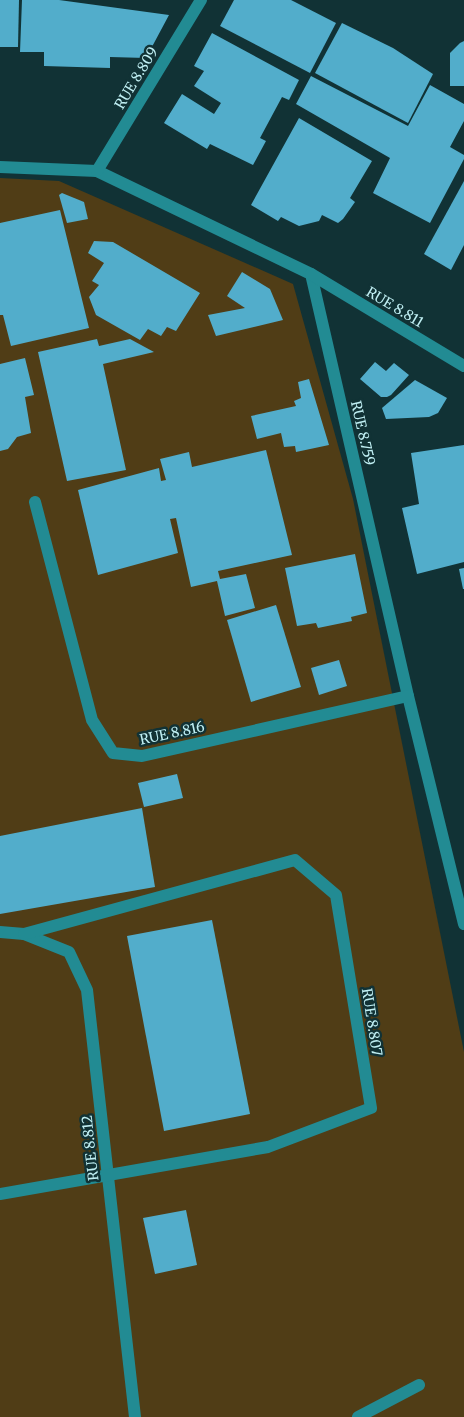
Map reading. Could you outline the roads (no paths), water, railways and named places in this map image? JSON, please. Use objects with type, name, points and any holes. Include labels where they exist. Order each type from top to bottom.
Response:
[{"type":"street","name":"RUE 8.809","points":[[97,171],[201,0]]},
{"type":"street","points":[[0,167],[97,171],[311,274]]},
{"type":"street","name":"RUE 8.811","points":[[311,274],[464,366]]},
{"type":"street","name":"RUE 8.759","points":[[311,274],[408,696],[464,924]]},
{"type":"street","name":"RUE 8.816","points":[[35,502],[92,720],[113,753],[142,756],[408,696]]},
{"type":"street","name":"RUE 8.807","points":[[0,1194],[268,1147],[371,1108],[336,895],[295,860],[24,934]]},
{"type":"street","name":"RUE 8.812","points":[[0,932],[24,934],[69,952],[87,990],[135,1417]]},
{"type":"street","points":[[358,1417],[419,1385]]}]
